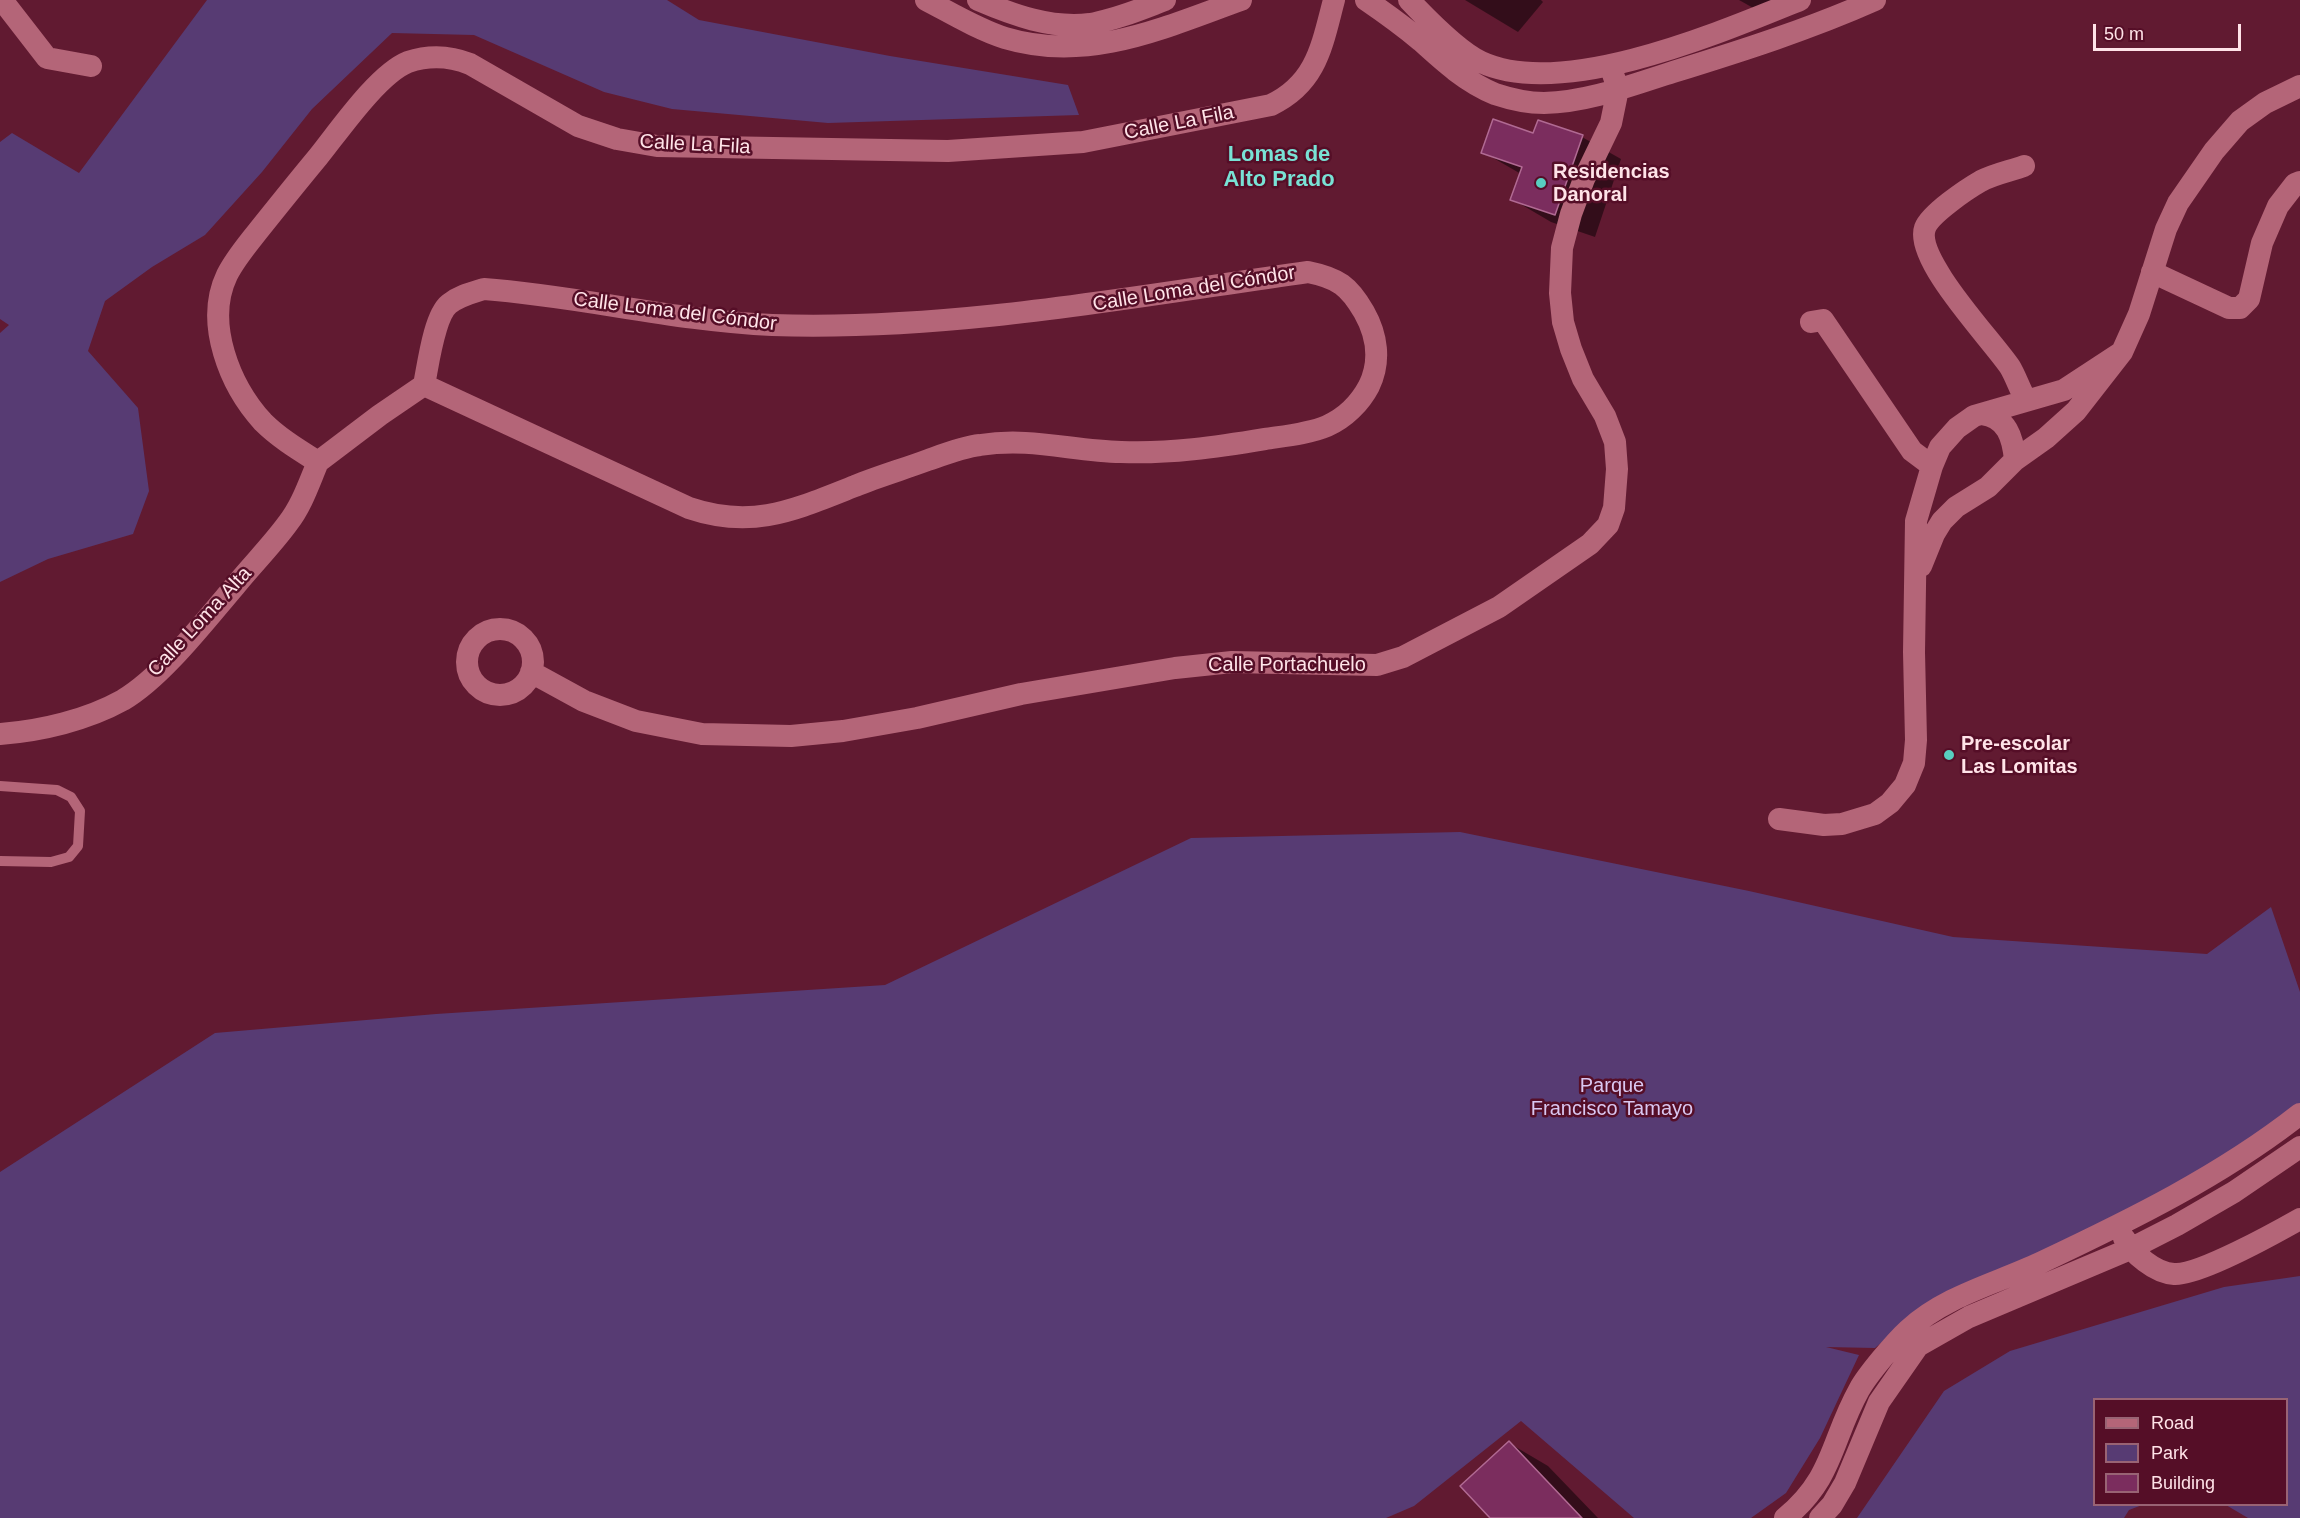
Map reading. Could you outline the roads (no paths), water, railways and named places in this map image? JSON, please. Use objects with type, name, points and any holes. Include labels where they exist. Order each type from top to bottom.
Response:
[{"type":"street","points":[[2,0],[47,58],[91,66]]},
{"type":"street","points":[[926,0],[1003,37],[1038,45],[1085,47],[1148,33],[1241,0]]},
{"type":"street","points":[[978,0],[1028,19],[1089,24],[1165,0]]},
{"type":"street","name":"Calle La Fila","points":[[318,462],[269,427],[245,398],[233,375],[219,336],[221,295],[226,277],[237,259],[362,102],[392,70],[423,58],[455,58],[470,64],[578,126],[617,139],[657,146],[948,151],[1083,142],[1271,105],[1288,97],[1312,69],[1334,0]]},
{"type":"street","points":[[1366,0],[1396,20],[1443,62],[1469,81],[1497,94],[1523,101],[1544,103],[1618,89],[1748,49],[1875,0]]},
{"type":"street","points":[[1409,0],[1465,51],[1480,61],[1497,68],[1544,74],[1610,64],[1712,35],[1800,0]]},
{"type":"street","name":"Calle Portachuelo","points":[[531,672],[584,701],[636,721],[702,734],[791,736],[843,731],[917,718],[1021,694],[1186,667],[1232,662],[1377,665],[1403,657],[1453,633],[1499,607],[1590,544],[1608,525],[1614,508],[1617,470],[1615,442],[1605,416],[1583,380],[1571,349],[1563,321],[1560,293],[1562,248],[1571,214],[1584,179],[1611,123],[1618,89],[1610,64]]},
{"type":"street","points":[[1916,580],[1934,534],[1956,507],[1988,487],[2015,460],[2046,438],[2076,411],[2121,352],[2139,314],[2166,229],[2178,203],[2214,151],[2240,121],[2265,103],[2300,86]]},
{"type":"street","points":[[2024,166],[1982,181],[1956,198],[1934,216],[1925,227],[1924,240],[1934,267],[2010,368],[2026,400]]},
{"type":"street","points":[[2152,272],[2229,308],[2240,308],[2248,299],[2262,243],[2278,206],[2295,184],[2300,182]]},
{"type":"street","name":"Calle Loma del Cóndor","points":[[1308,272],[1330,276],[1344,285],[1356,298],[1374,335],[1377,355],[1373,376],[1364,395],[1347,413],[1327,426],[1299,434],[1164,452],[1119,452],[1043,443],[1001,442],[978,445],[867,481],[810,504],[775,514],[733,519],[711,516],[689,508],[424,385],[437,326],[446,306],[464,295],[484,290],[723,322],[822,326],[1010,314],[1308,272]]},
{"type":"street","points":[[1811,322],[1823,320],[1912,451],[1932,466]]},
{"type":"street","points":[[1779,819],[1824,825],[1857,821],[1890,803],[1905,785],[1914,764],[1916,740],[1914,663],[1916,521],[1932,466],[1947,437],[1967,421],[1982,414],[2064,390],[2121,352]]},
{"type":"street","points":[[318,462],[424,385]]},
{"type":"street","points":[[1982,414],[1998,418],[2004,425],[2012,440],[2015,460]]},
{"type":"street","name":"Calle Loma Alta","points":[[0,734],[84,717],[124,699],[142,685],[179,650],[288,523],[303,499],[318,462]]},
{"type":"street","points":[[1932,466],[1935,497],[1944,504],[1956,507]]},
{"type":"street","points":[[1785,1518],[1814,1490],[1825,1472],[1859,1389],[1907,1331],[1954,1298],[2031,1267],[2117,1227],[2217,1172],[2300,1114]]},
{"type":"street","points":[[1820,1518],[1832,1505],[1845,1483],[1879,1402],[1918,1346],[1969,1317],[2130,1249],[2177,1225],[2234,1192],[2300,1147]]},
{"type":"street","points":[[2117,1227],[2130,1249],[2157,1269],[2175,1275],[2196,1269],[2253,1245],[2300,1219]]},
{"type":"lane","points":[[0,786],[57,790],[71,797],[80,811],[78,846],[69,857],[51,862],[0,861]]},
{"type":"place","name":"Residencias Danoral","points":[[1541,183]]},
{"type":"place","name":"Pre-escolar Las Lomitas","points":[[1949,755]]},
{"type":"district","name":"Lomas de Alto Prado","points":[[1279,168]]},
{"type":"park label","name":"Parque Francisco Tamayo","points":[[1612,1098]]}]
